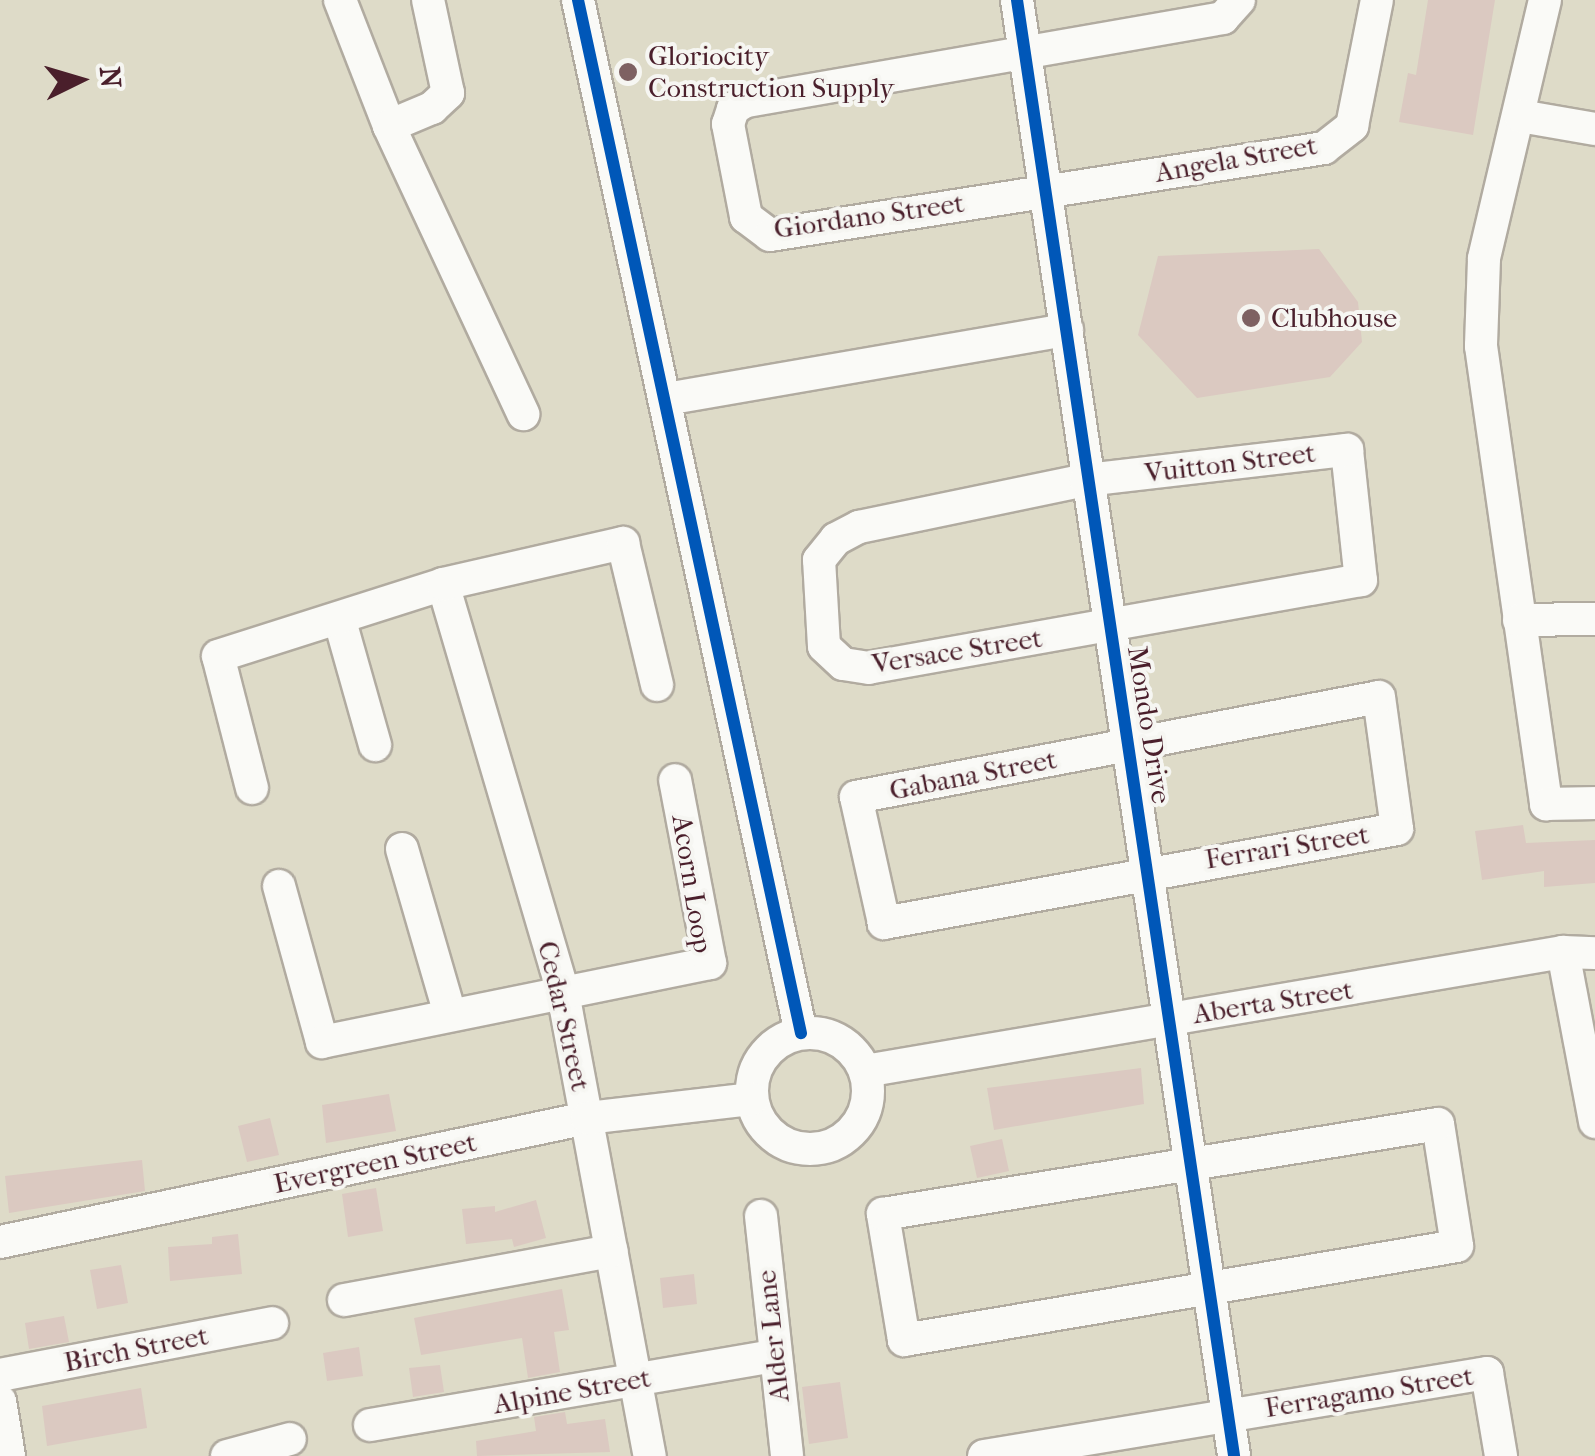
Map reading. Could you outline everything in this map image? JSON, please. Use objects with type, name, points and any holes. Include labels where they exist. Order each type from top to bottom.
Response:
[{"type":"street","points":[[340,0],[389,126],[522,414]]},
{"type":"street","points":[[389,126],[441,103],[448,93],[428,0]]},
{"type":"street","points":[[578,0],[800,1033]]},
{"type":"street","name":"Mondo Drive","points":[[1017,0],[1146,870],[1164,1020],[1234,1456]]},
{"type":"street","name":"Giordano Street","points":[[1047,191],[770,235],[746,216],[728,124],[744,102],[1223,18],[1239,0]]},
{"type":"street","name":"Angela Street","points":[[1047,191],[1324,148],[1352,126],[1377,0]]},
{"type":"street","points":[[1546,0],[1484,260],[1481,346],[1546,804],[1595,803]]},
{"type":"street","points":[[1520,116],[1595,129]]},
{"type":"street","points":[[666,399],[1066,330]]},
{"type":"street","name":"Vuitton Street","points":[[1086,480],[1347,450],[1360,580],[1109,627]]},
{"type":"street","name":"Versace Street","points":[[1086,480],[859,527],[836,540],[819,560],[824,646],[843,664],[869,668],[1109,627]]},
{"type":"street","points":[[252,788],[218,656],[340,620],[442,584],[623,543],[656,685]]},
{"type":"street","name":"Cedar Street","points":[[442,584],[562,993],[650,1456]]},
{"type":"street","points":[[1519,620],[1595,619]]},
{"type":"street","points":[[340,620],[375,744]]},
{"type":"street","name":"Ferrari Street","points":[[1126,746],[1378,697],[1397,829],[1146,870]]},
{"type":"street","name":"Gabana Street","points":[[1126,746],[856,797],[884,923],[1146,870]]},
{"type":"street","name":"Acorn Loop","points":[[562,993],[710,963],[675,780]]},
{"type":"street","points":[[402,849],[450,1014]]},
{"type":"street","points":[[280,886],[322,1042],[562,993]]},
{"type":"street","name":"Aberta Street","points":[[865,1071],[1579,952],[1594,1113]]},
{"type":"street","points":[[800,1033],[832,1037],[865,1071],[868,1090],[856,1127],[823,1148],[804,1150],[770,1134],[752,1099],[758,1064],[769,1049],[800,1033]]},
{"type":"street","name":"Evergreen Street","points":[[0,1242],[587,1118],[752,1099]]},
{"type":"street","points":[[1438,1124],[1457,1246],[1207,1289],[904,1340],[883,1214],[1438,1124]]},
{"type":"street","name":"Alder Lane","points":[[760,1216],[787,1456]]},
{"type":"street","points":[[344,1300],[612,1251]]},
{"type":"street","name":"Birch Street","points":[[0,1375],[272,1323]]},
{"type":"street","name":"Alpine Street","points":[[370,1426],[774,1356]]},
{"type":"street","name":"Ferragamo Street","points":[[1228,1416],[1487,1373],[1501,1456]]},
{"type":"street","points":[[0,1401],[9,1456]]},
{"type":"street","points":[[984,1456],[1228,1416]]},
{"type":"street","points":[[227,1456],[290,1439]]},
{"type":"building","points":[[1428,0],[1495,0],[1473,135],[1399,122],[1408,73],[1416,75]]},
{"type":"building","name":"Clubhouse","points":[[1319,249],[1358,302],[1362,342],[1330,377],[1197,398],[1138,335],[1158,256]]},
{"type":"building","points":[[1523,825],[1526,843],[1595,840],[1595,883],[1544,887],[1544,871],[1482,880],[1475,831]]},
{"type":"building","points":[[1141,1068],[1144,1104],[994,1130],[987,1088]]},
{"type":"building","points":[[389,1094],[396,1131],[326,1143],[322,1105]]},
{"type":"building","points":[[270,1118],[279,1155],[247,1162],[238,1126]]},
{"type":"building","points":[[1002,1139],[1009,1171],[977,1178],[970,1146]]},
{"type":"building","points":[[142,1160],[145,1191],[9,1213],[5,1176]]},
{"type":"building","points":[[376,1188],[383,1231],[348,1237],[342,1194]]},
{"type":"building","points":[[536,1200],[546,1238],[514,1247],[512,1239],[466,1244],[462,1209],[495,1206],[495,1212]]},
{"type":"building","points":[[238,1234],[242,1274],[170,1281],[168,1247],[212,1244],[212,1237]]},
{"type":"building","points":[[121,1265],[128,1303],[97,1309],[90,1270]]},
{"type":"building","points":[[694,1274],[697,1304],[663,1308],[660,1278]]},
{"type":"building","points":[[562,1289],[569,1330],[554,1332],[560,1372],[528,1378],[522,1338],[421,1355],[414,1318]]},
{"type":"building","points":[[64,1316],[69,1342],[29,1349],[25,1323]]},
{"type":"building","points":[[359,1347],[363,1376],[327,1381],[323,1353]]},
{"type":"building","points":[[440,1365],[444,1392],[413,1397],[409,1368]]},
{"type":"building","points":[[840,1382],[848,1438],[809,1444],[802,1387]]},
{"type":"building","points":[[141,1388],[147,1428],[47,1446],[42,1406]]},
{"type":"building","points":[[565,1412],[567,1424],[605,1419],[610,1452],[477,1456],[476,1441],[536,1431],[534,1417]]},
{"type":"cycle path","points":[[578,0],[801,1033]]},
{"type":"cycle path","points":[[1017,0],[1234,1456]]},
{"type":"place","name":"Gloriocity Construction Supply","points":[[628,72]]},
{"type":"place","name":"Clubhouse","points":[[1251,318]]}]
